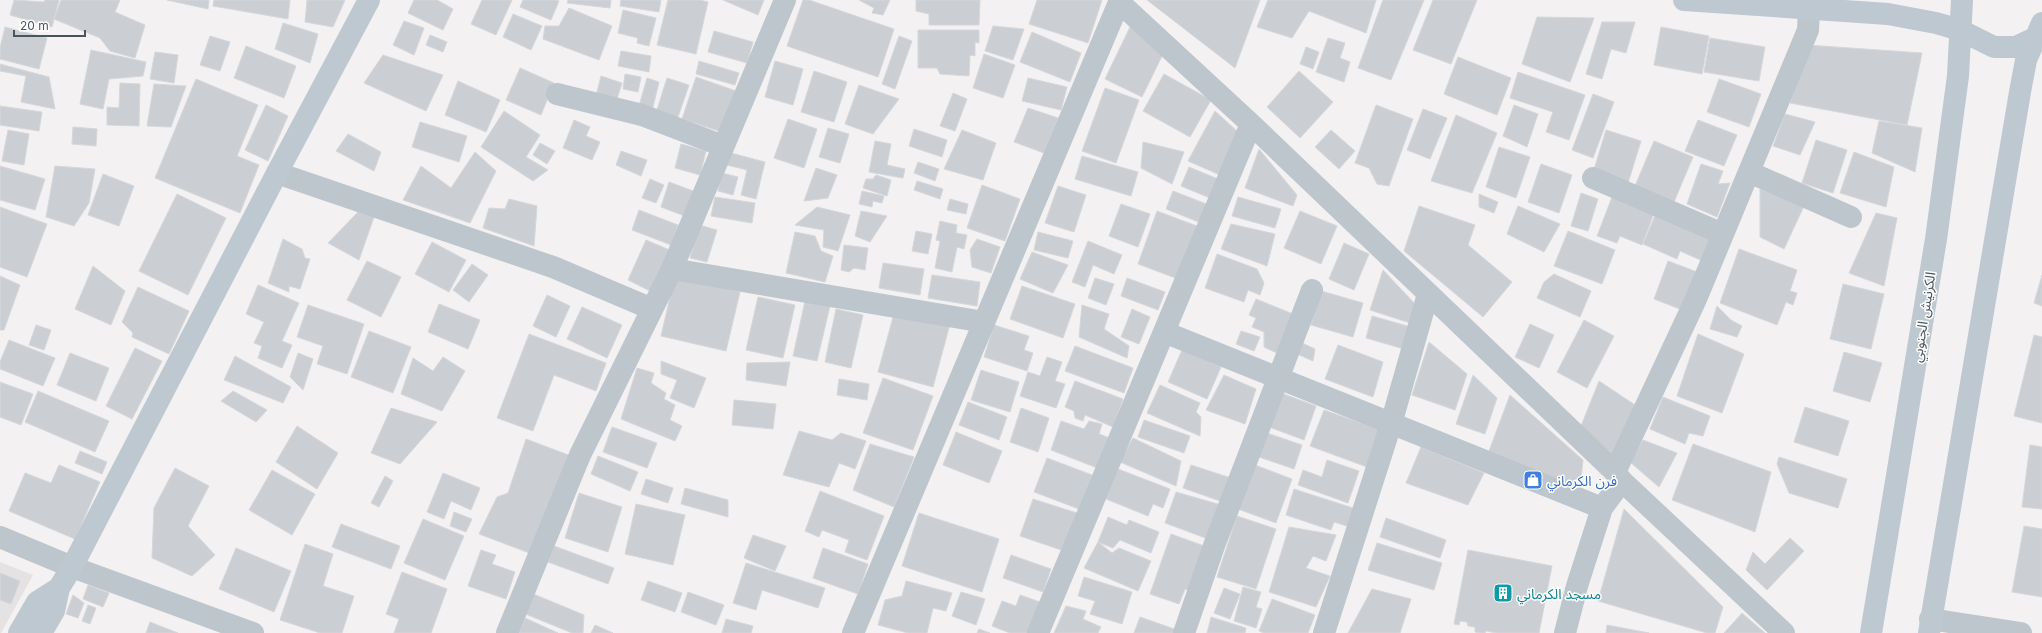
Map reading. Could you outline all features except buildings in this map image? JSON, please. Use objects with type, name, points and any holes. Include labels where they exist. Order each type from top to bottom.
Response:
[{"type":"main road","points":[[19,633],[37,602],[58,588],[72,567],[277,172],[369,0]]},
{"type":"main road","points":[[1684,0],[1809,10],[1888,14],[1930,22],[1960,30],[1994,47],[2016,47],[2040,31]]},
{"type":"main road","name":"الكرنيش الجنوبي","points":[[1871,633],[1936,239],[1958,76],[1962,0]]},
{"type":"main road","points":[[1930,626],[2017,106],[2026,60],[2040,31]]},
{"type":"main road","points":[[40,633],[54,611],[58,588]]},
{"type":"street","points":[[507,633],[580,455],[672,269],[785,0]]},
{"type":"street","points":[[852,633],[1120,2],[1251,124],[1780,632]]},
{"type":"street","points":[[1565,633],[1577,586],[1602,508],[1618,476],[1696,299],[1749,172],[1808,30],[1809,10]]},
{"type":"street","points":[[557,94],[642,115],[724,146]]},
{"type":"street","points":[[1038,633],[1251,124]]},
{"type":"street","points":[[277,172],[553,267],[652,309]]},
{"type":"street","points":[[1749,172],[1851,217]]},
{"type":"street","points":[[1593,178],[1723,234]]},
{"type":"street","points":[[672,269],[984,322]]},
{"type":"street","points":[[1184,633],[1215,543],[1277,377],[1312,290]]},
{"type":"street","points":[[1324,633],[1391,424],[1428,294]]},
{"type":"street","points":[[1164,332],[1602,508]]},
{"type":"street","points":[[0,537],[72,567],[254,633]]},
{"type":"street","points":[[1930,626],[2021,633]]},
{"type":"shaded area","points":[[0,562],[33,575],[1,633],[0,633]]},
{"type":"place","name":"فرن الكرماني","points":[[1533,480]]},
{"type":"place","name":"مسجد الكرماني","points":[[1503,593]]}]
